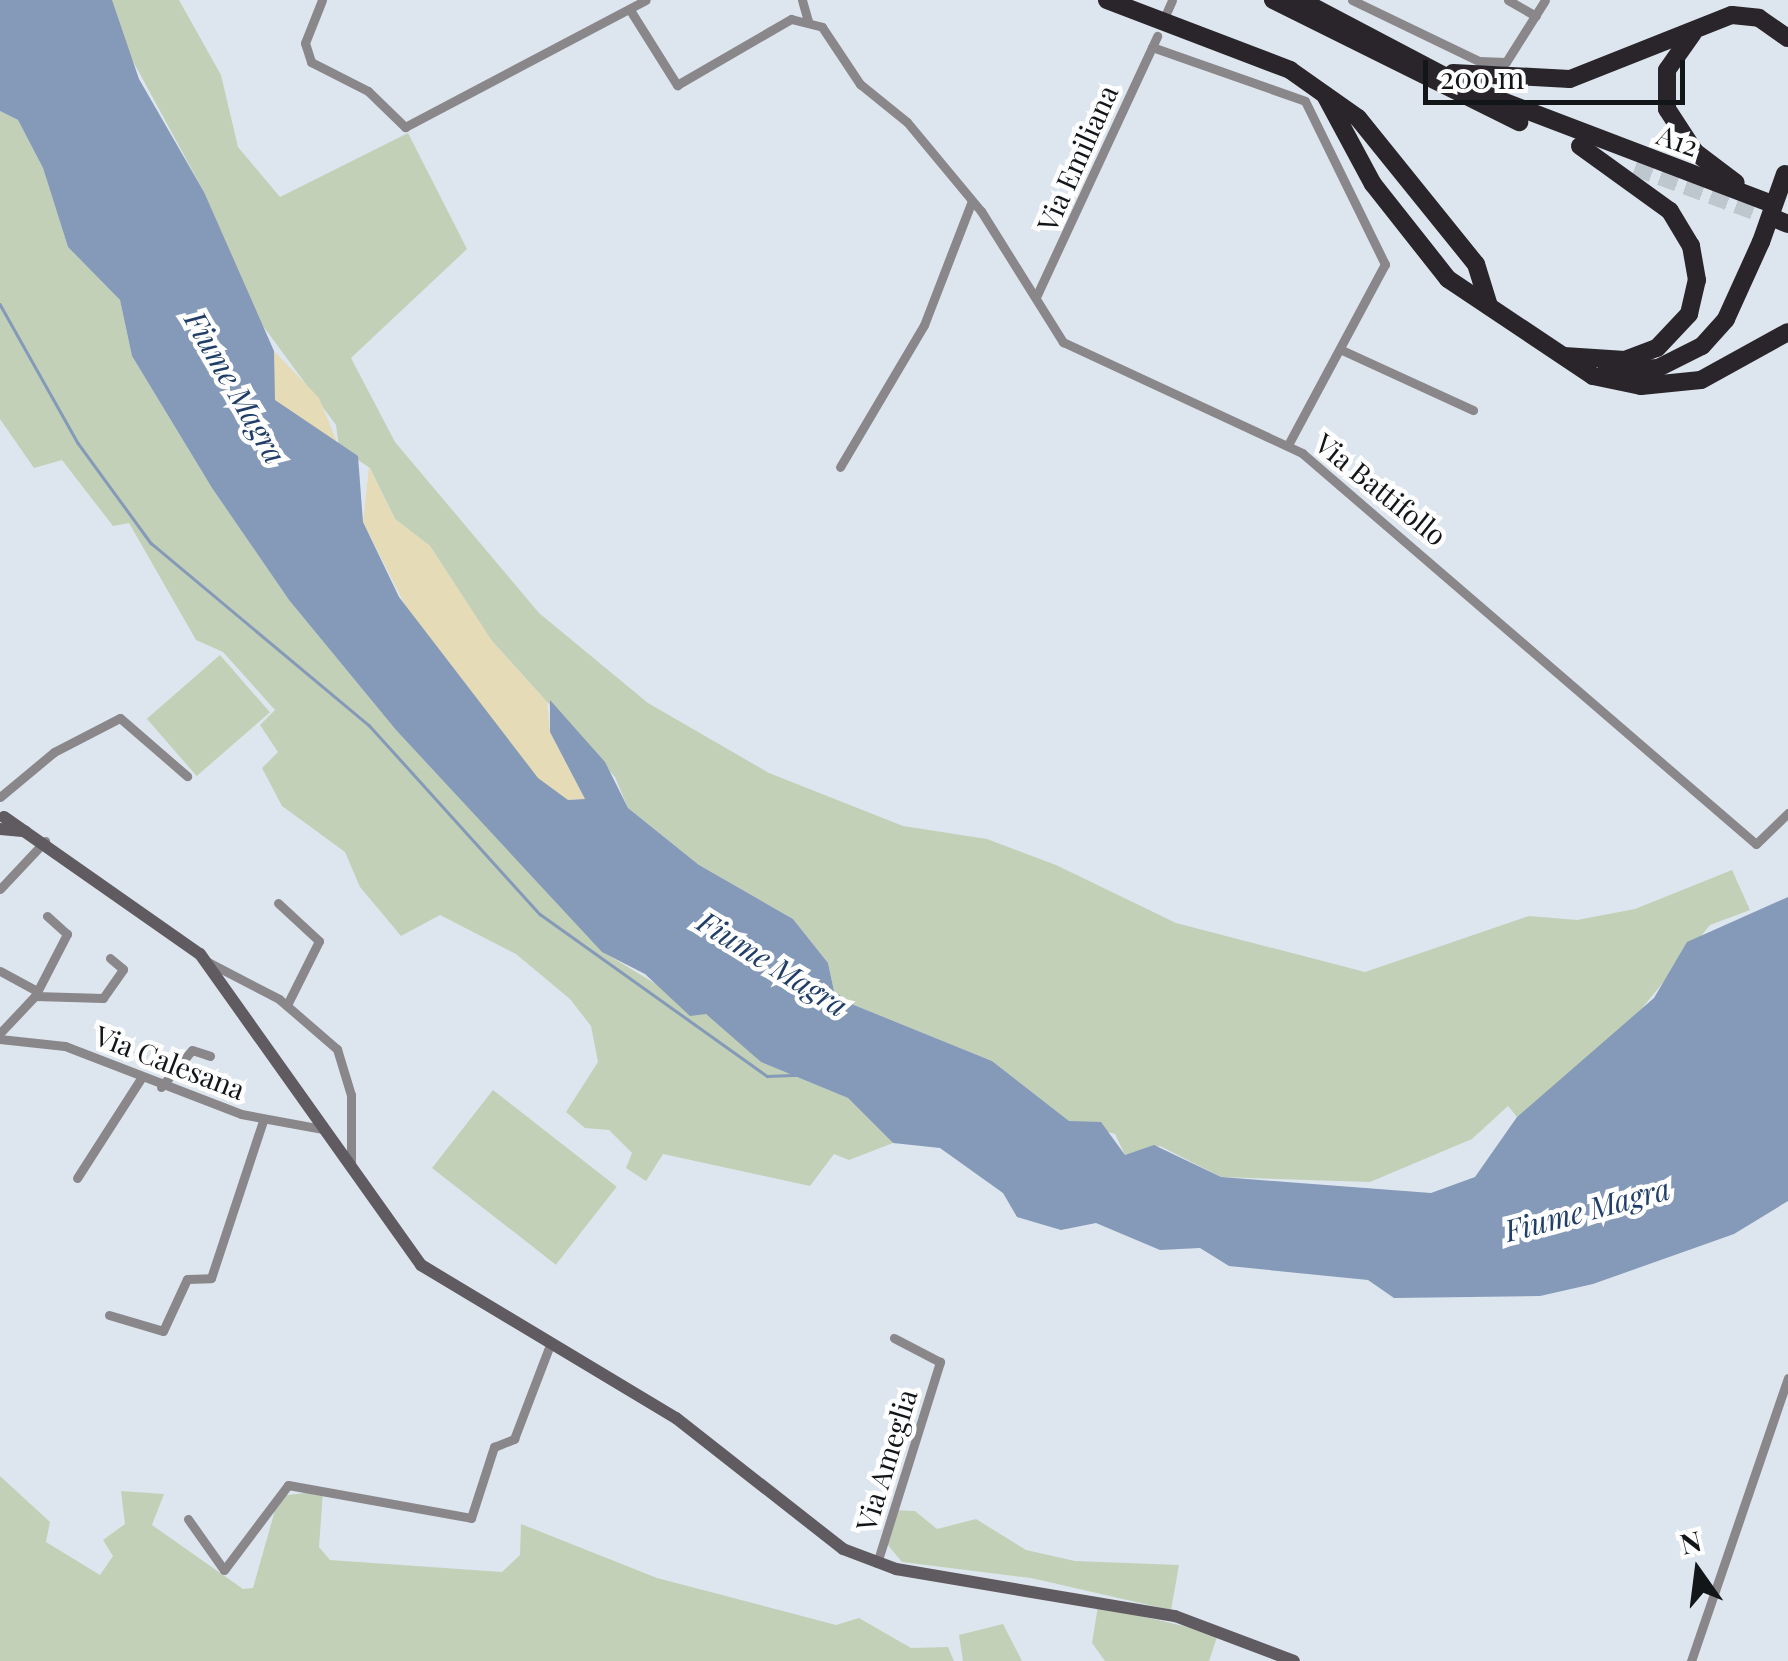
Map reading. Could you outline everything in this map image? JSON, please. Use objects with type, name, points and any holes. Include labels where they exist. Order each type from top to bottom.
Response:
[{"type":"highway","name":"A12","points":[[1273,0],[1457,97],[1635,167]]},
{"type":"highway","name":"A12","points":[[1300,0],[1423,67],[1777,210]]},
{"type":"highway","points":[[1110,1],[1279,65],[1358,118],[1476,264],[1489,306]]},
{"type":"highway","points":[[1714,18],[1674,52],[1667,109],[1695,152],[1777,210]]},
{"type":"highway","points":[[1423,67],[1528,83],[1570,79],[1714,18],[1759,18],[1788,38]]},
{"type":"highway","points":[[1325,95],[1374,184],[1448,279],[1607,380],[1679,384],[1738,365],[1788,332]]},
{"type":"highway","points":[[1564,356],[1625,360],[1656,348],[1689,314],[1697,280],[1691,246],[1670,212],[1580,146]]},
{"type":"highway","points":[[1564,356],[1628,373],[1688,356],[1726,319],[1761,242],[1787,170]]},
{"type":"main road","points":[[1,821],[44,841],[206,961],[350,1171],[421,1264],[676,1418],[843,1549],[877,1564],[1157,1611],[1294,1661]]},
{"type":"street","points":[[322,1],[305,43],[310,62],[368,91],[405,127],[646,0]]},
{"type":"street","name":"Via Battifollo","points":[[802,0],[808,21],[972,203],[1063,342],[1086,356],[1288,444],[1420,548],[1756,844],[1788,813]]},
{"type":"street","points":[[1165,16],[1172,0]]},
{"type":"street","points":[[1352,0],[1478,60],[1506,62],[1545,0]]},
{"type":"street","points":[[1508,0],[1536,16]]},
{"type":"street","points":[[630,10],[677,85],[791,19],[808,21]]},
{"type":"street","name":"Via Emiliana","points":[[1036,297],[1157,36]]},
{"type":"street","points":[[1152,46],[1292,93],[1314,112],[1338,183],[1385,264],[1344,351],[1288,444]]},
{"type":"street","points":[[840,467],[924,325],[972,203]]},
{"type":"street","points":[[1344,351],[1473,410]]},
{"type":"street","points":[[0,797],[54,752],[120,718],[186,776]]},
{"type":"street","points":[[0,889],[44,841]]},
{"type":"street","points":[[278,903],[319,942],[287,1005]]},
{"type":"street","points":[[0,1036],[36,993],[66,934],[47,916]]},
{"type":"street","points":[[0,971],[36,993],[103,998],[123,969],[110,958]]},
{"type":"street","points":[[206,961],[287,1005],[346,1065],[350,1171]]},
{"type":"street","name":"Via Calesana","points":[[0,1036],[75,1049],[140,1080],[263,1121],[322,1130]]},
{"type":"street","points":[[160,1087],[192,1050],[210,1056]]},
{"type":"street","points":[[77,1178],[140,1080]]},
{"type":"street","points":[[109,1315],[163,1331],[187,1279],[212,1278],[263,1121]]},
{"type":"street","name":"Via Ameglia","points":[[877,1564],[940,1362],[894,1338]]},
{"type":"street","points":[[188,1520],[224,1570],[288,1485],[471,1518],[494,1446],[514,1439],[551,1342]]},
{"type":"street","points":[[1691,1661],[1788,1378]]},
{"type":"green space","points":[[112,0],[179,0],[221,75],[238,147],[280,197],[408,133],[467,249],[351,358],[395,442],[539,613],[648,703],[769,773],[903,826],[987,839],[1056,865],[1176,923],[1365,972],[1529,916],[1577,920],[1635,909],[1732,870],[1750,910],[1710,925],[1625,1029],[1517,1117],[1508,1106],[1472,1139],[1370,1182],[1221,1177],[1160,1146],[1125,1155],[1115,1134],[1069,1121],[992,1061],[854,1005],[834,991],[828,963],[793,919],[699,865],[628,808],[615,777],[491,640],[430,546],[395,519],[370,468],[339,447],[336,425],[252,311],[204,192],[115,28]]},
{"type":"green space","points":[[0,111],[18,120],[43,168],[68,247],[120,300],[132,356],[212,488],[289,600],[396,730],[603,952],[717,1021],[761,1062],[848,1098],[893,1143],[849,1160],[834,1154],[810,1186],[663,1154],[646,1181],[626,1168],[632,1153],[609,1130],[585,1128],[566,1112],[598,1062],[591,1026],[570,999],[516,954],[440,915],[401,936],[360,887],[345,852],[282,806],[262,768],[278,752],[260,725],[275,710],[223,652],[196,640],[129,523],[113,526],[62,460],[34,468],[0,419]]},
{"type":"green space","points":[[220,655],[270,712],[197,776],[147,719]]},
{"type":"green space","points":[[493,1090],[617,1187],[556,1265],[432,1168]]},
{"type":"green space","points":[[0,1476],[50,1522],[46,1542],[100,1575],[113,1556],[103,1540],[125,1524],[121,1491],[164,1494],[152,1525],[243,1589],[253,1588],[279,1496],[323,1491],[319,1547],[330,1560],[502,1572],[520,1555],[521,1524],[657,1578],[836,1625],[859,1618],[911,1648],[948,1647],[954,1661],[0,1661]]},
{"type":"green space","points":[[892,1510],[915,1511],[937,1529],[976,1519],[1026,1550],[1075,1561],[1179,1565],[1171,1610],[1031,1578],[902,1562],[882,1538]]},
{"type":"green space","points":[[1098,1606],[1218,1634],[1209,1661],[1105,1661],[1092,1643]]},
{"type":"green space","points":[[1003,1624],[1022,1661],[963,1661],[959,1635]]},
{"type":"sand","points":[[274,351],[319,398],[339,447],[274,400]]},
{"type":"sand","points":[[369,467],[395,519],[430,546],[492,641],[547,702],[550,732],[585,799],[568,800],[538,779],[410,615],[363,522]]},
{"type":"water","name":"Fiume Magra","points":[[0,0],[112,0],[139,79],[204,192],[274,351],[275,400],[358,456],[363,522],[399,597],[538,778],[568,800],[585,799],[550,732],[550,700],[605,762],[628,808],[699,865],[793,919],[828,963],[834,991],[854,1005],[992,1061],[1069,1121],[1101,1122],[1125,1155],[1154,1145],[1221,1177],[1431,1193],[1475,1177],[1517,1117],[1654,998],[1687,942],[1788,897],[1788,1201],[1734,1234],[1593,1284],[1540,1296],[1394,1298],[1368,1280],[1229,1266],[1200,1248],[1160,1250],[1096,1223],[1061,1230],[1017,1217],[1003,1193],[940,1148],[893,1143],[848,1098],[761,1062],[706,1014],[690,1016],[645,974],[602,952],[396,730],[289,600],[212,488],[132,356],[120,300],[68,247],[43,168],[18,120],[0,111]]},
{"type":"waterway","points":[[0,304],[78,443],[151,543],[369,725],[540,914],[767,1076],[799,1075]]},
{"type":"tunnel","points":[[1635,167],[1776,219]]}]
